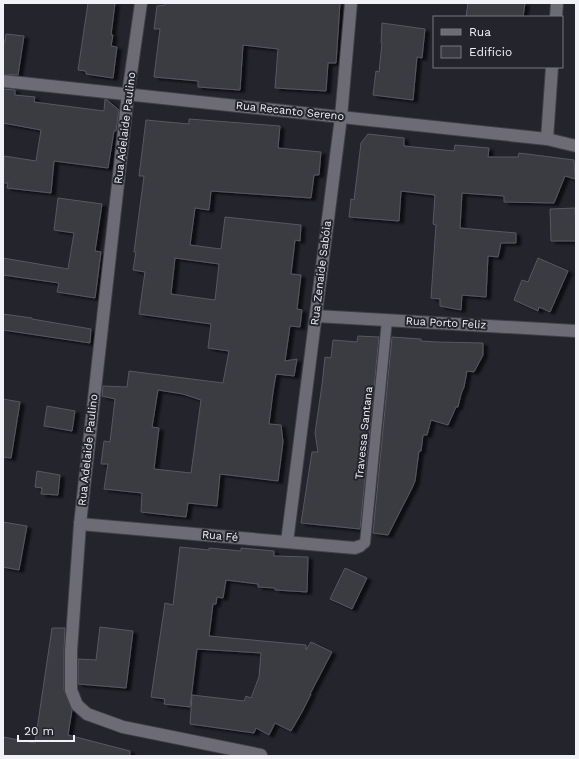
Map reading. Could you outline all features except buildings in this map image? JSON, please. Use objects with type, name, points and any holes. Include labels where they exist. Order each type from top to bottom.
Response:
[{"type":"street","name":"Rua Adelaide Paulino","points":[[141,3],[128,94],[80,524],[71,650],[71,690],[77,705],[86,714],[123,727],[261,755]]},
{"type":"street","name":"Rua Zenaide Sabóia","points":[[287,542],[341,117],[351,3]]},
{"type":"street","points":[[556,16],[557,3]]},
{"type":"street","points":[[547,139],[552,68]]},
{"type":"street","name":"Rua Recanto Sereno","points":[[3,80],[547,139],[576,146]]},
{"type":"street","name":"Rua Porto Feliz","points":[[316,316],[576,331]]},
{"type":"street","points":[[576,325],[576,331]]},
{"type":"street","name":"Rua Fé","points":[[80,524],[355,548],[360,546]]},
{"type":"lane","name":"Travessa Santana","points":[[360,546],[365,543],[387,320]]}]
